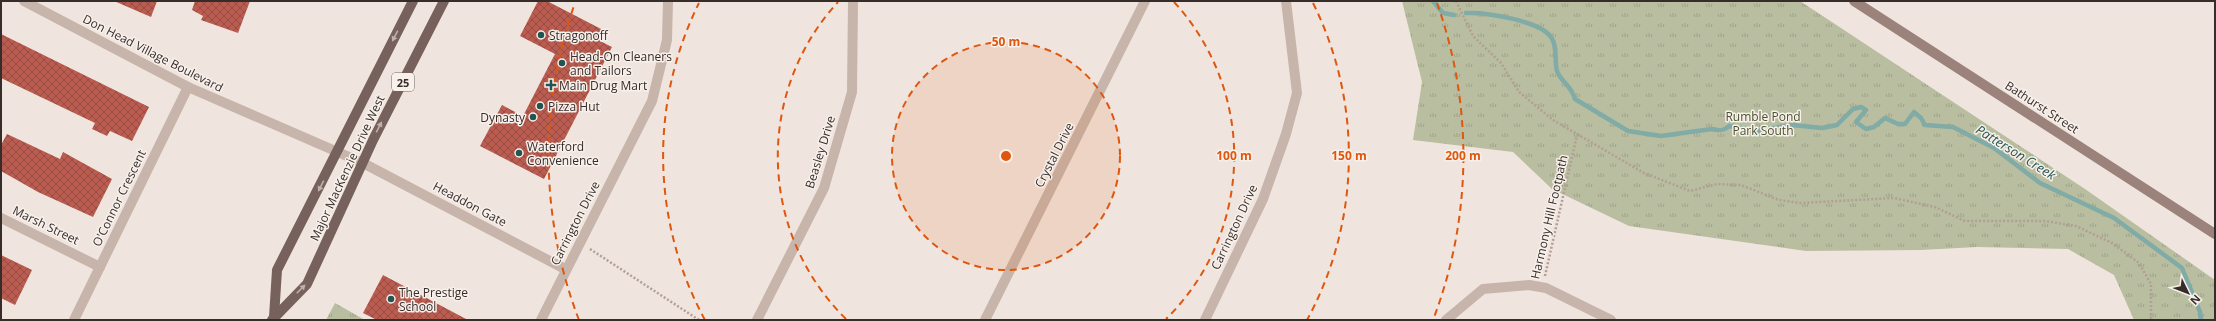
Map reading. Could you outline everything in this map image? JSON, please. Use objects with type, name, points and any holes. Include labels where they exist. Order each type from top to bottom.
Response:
[{"type":"main road","name":"Major MacKenzie Drive West","points":[[273,318],[277,270],[413,1]]},
{"type":"main road","name":"Major MacKenzie Drive West","points":[[273,318],[307,284],[373,140],[444,1]]},
{"type":"main road","name":"Bathurst Street","points":[[1854,1],[2215,234]]},
{"type":"street","name":"Don Head Village Boulevard","points":[[24,1],[188,88],[363,163]]},
{"type":"street","name":"Carrington Drive","points":[[541,320],[565,268],[580,243],[652,101],[667,40],[668,1]]},
{"type":"street","name":"Beasley Drive","points":[[758,320],[824,188],[852,92],[853,1]]},
{"type":"street","name":"Crystal Drive","points":[[986,320],[1145,1]]},
{"type":"street","name":"Carrington Drive","points":[[1205,320],[1263,199],[1286,134],[1297,93],[1286,1]]},
{"type":"street","name":"O'Connor Crescent","points":[[74,320],[188,88]]},
{"type":"street","name":"Headdon Gate","points":[[363,163],[565,268]]},
{"type":"street","name":"Marsh Street","points":[[1,218],[100,267]]},
{"type":"street","points":[[1446,320],[1483,289],[1529,285],[1543,287],[1611,320]]},
{"type":"path","points":[[1456,1],[1473,36],[1501,63],[1519,92],[1553,120],[1644,173],[1690,191],[1717,184],[1741,185],[1779,200],[1801,203],[1894,198],[1935,207],[1965,221],[2045,221],[2076,226],[2112,243],[2139,263],[2151,284],[2151,320]]},
{"type":"path","name":"Harmony Hill Footpath","points":[[1543,287],[1577,135]]},
{"type":"path","points":[[580,243],[699,320]]},
{"type":"green space","name":"Rumble Pond Park South","points":[[1402,1],[1800,1],[2085,189],[2215,280],[2215,320],[2134,320],[2114,275],[2068,249],[1977,247],[1921,250],[1806,251],[1629,226],[1552,189],[1513,152],[1413,140],[1422,82]]},
{"type":"green space","points":[[335,303],[365,320],[326,320]]},
{"type":"building","points":[[114,1],[157,1],[151,17]]},
{"type":"building","points":[[195,1],[250,1],[238,33],[201,20],[203,16],[192,10]]},
{"type":"building","points":[[538,1],[547,1],[605,31],[600,41],[612,47],[544,179],[480,146],[502,105],[523,116],[555,54],[520,36]]},
{"type":"building","points":[[1,34],[149,107],[132,141],[110,131],[107,136],[92,129],[95,123],[1,78]]},
{"type":"building","points":[[7,134],[60,159],[63,152],[112,179],[93,217],[38,192],[1,171],[1,145]]},
{"type":"building","points":[[1,255],[32,270],[15,305],[1,298]]},
{"type":"building","points":[[383,275],[468,320],[377,320],[363,313]]},
{"type":"waterway","name":"Patterson Creek","points":[[1433,1],[1443,13],[1454,15]]},
{"type":"waterway","name":"Patterson Creek","points":[[1466,13],[1499,16],[1525,22],[1545,31],[1553,41],[1557,71],[1571,90],[1575,99],[1628,131],[1661,136],[1712,129],[1721,130],[1729,126],[1757,131],[1792,125],[1822,128],[1837,125],[1853,109],[1861,107],[1866,110],[1856,122],[1866,129],[1874,127],[1885,118],[1898,124],[1905,124],[1914,112],[1921,118],[1925,125],[1953,127],[1994,148],[2040,183],[2114,218],[2182,268],[2200,312],[2201,320]]},
{"type":"place","name":"Stragonoff","points":[[541,35]]},
{"type":"place","name":"Head-On Cleaners and Tailors","points":[[562,63]]},
{"type":"place","name":"Main Drug Mart","points":[[551,85]]},
{"type":"place","name":"Pizza Hut","points":[[540,106]]},
{"type":"place","name":"Dynasty","points":[[533,117]]},
{"type":"place","name":"Waterford Convenience","points":[[519,153]]},
{"type":"place","name":"The Prestige School","points":[[391,299]]}]
